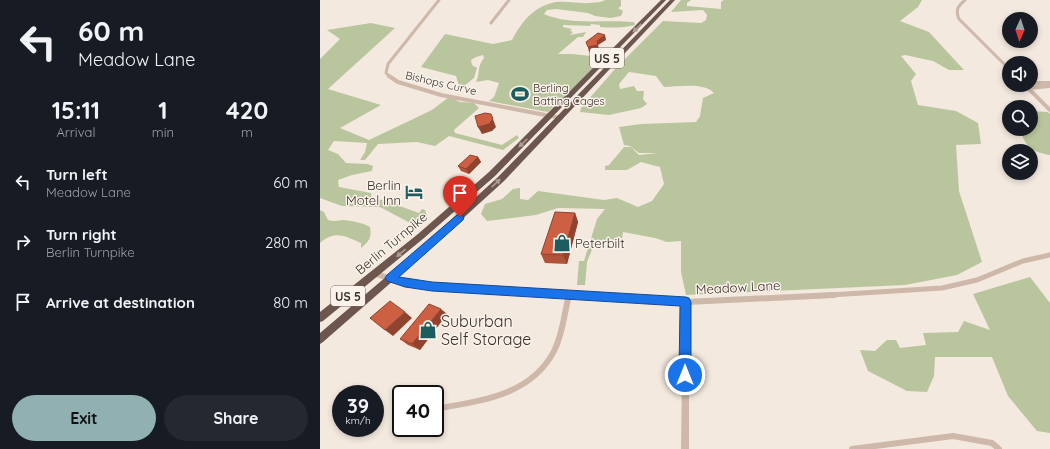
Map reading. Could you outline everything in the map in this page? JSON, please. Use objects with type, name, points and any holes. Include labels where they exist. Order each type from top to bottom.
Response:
[{"type":"highway","name":"Berlin Turnpike","points":[[320,318],[376,274],[473,191],[664,0]]},
{"type":"highway","name":"Berlin Turnpike","points":[[320,338],[483,196],[561,118],[673,0]]},
{"type":"street","name":"Bishops Curve","points":[[439,0],[388,64],[385,71],[386,74],[399,82],[425,91],[561,118]]},
{"type":"street","points":[[491,23],[509,0]]},
{"type":"street","points":[[965,0],[957,7],[956,11],[959,19],[1002,62]]},
{"type":"street","points":[[1038,83],[1050,82]]},
{"type":"street","points":[[1044,83],[1049,86]]},
{"type":"street","points":[[1038,86],[1049,86]]},
{"type":"street","points":[[1032,92],[1050,110]]},
{"type":"street","name":"Meadow Lane","points":[[376,274],[405,282],[432,286],[686,302],[942,288],[976,280],[1023,261],[1050,255]]},
{"type":"street","points":[[444,407],[488,399],[524,386],[544,369],[554,351],[569,294]]},
{"type":"street","points":[[685,449],[686,302]]},
{"type":"street","points":[[852,449],[953,436],[992,443],[999,449]]},
{"type":"green space","points":[[605,0],[621,0],[621,6],[618,8],[623,11],[621,16],[610,18],[595,16],[588,13],[556,9],[547,10],[544,14],[565,20],[623,21],[634,22],[635,25],[613,28],[600,27],[600,25],[591,24],[590,26],[563,25],[563,27],[572,29],[570,31],[573,32],[570,35],[586,32],[583,37],[578,37],[558,54],[600,57],[602,60],[548,112],[489,101],[494,97],[499,83],[488,80],[476,82],[480,64],[484,58],[483,55],[471,60],[472,65],[477,68],[474,78],[460,89],[456,76],[421,67],[445,34],[493,44],[512,40],[523,22],[533,12],[545,5],[556,2],[590,3]]},
{"type":"green space","points":[[681,0],[691,0],[687,3],[687,6],[721,9],[721,2],[724,0],[922,0],[918,7],[900,21],[929,32],[964,70],[949,70],[933,61],[905,55],[901,56],[916,74],[911,81],[918,105],[956,111],[978,123],[981,144],[956,145],[959,191],[982,262],[957,275],[905,285],[686,295],[681,272],[681,241],[667,242],[655,238],[623,232],[622,240],[617,245],[612,239],[607,239],[603,245],[593,247],[587,262],[585,285],[577,285],[579,261],[584,261],[597,219],[605,209],[558,208],[536,215],[487,221],[481,214],[485,204],[502,199],[513,189],[520,188],[520,199],[528,200],[538,191],[604,200],[617,198],[638,207],[652,201],[664,184],[660,167],[641,162],[627,170],[605,170],[605,166],[609,165],[624,147],[631,147],[639,155],[658,153],[639,153],[630,146],[624,145],[619,127],[641,124],[696,122],[700,116],[703,98],[714,93],[704,87],[697,86],[664,87],[656,76],[629,72],[619,84],[620,89],[634,86],[637,91],[644,91],[643,99],[647,104],[641,108],[609,115],[580,112],[581,108],[615,69],[663,21],[701,23],[706,20],[707,15],[703,10],[671,12]]},
{"type":"green space","points":[[371,23],[395,28],[328,89],[381,105],[340,128],[369,140],[432,110],[449,97],[460,102],[474,103],[479,108],[454,130],[455,133],[502,145],[517,135],[519,138],[503,150],[449,136],[435,146],[417,142],[378,144],[365,160],[360,160],[365,152],[367,143],[334,141],[328,150],[338,154],[346,163],[367,164],[373,166],[372,171],[352,175],[338,180],[339,187],[371,193],[372,199],[383,200],[419,213],[422,209],[425,210],[427,216],[414,225],[380,207],[342,206],[320,198],[320,59],[340,39],[327,30]]},
{"type":"green space","points":[[1038,111],[1048,112],[1050,114],[1050,155],[1038,152],[1038,144],[1027,144],[1022,136],[1038,136]]},
{"type":"green space","points":[[320,210],[324,212],[328,220],[351,221],[370,227],[371,234],[369,239],[361,248],[361,243],[345,236],[335,235],[320,243]]},
{"type":"green space","points":[[1030,277],[1050,303],[1050,433],[1037,431],[1008,396],[992,357],[935,357],[934,376],[927,392],[907,391],[868,371],[860,350],[875,351],[887,340],[896,340],[900,348],[926,345],[923,333],[958,332],[964,321],[990,330],[973,294]]},
{"type":"building","points":[[598,33],[605,35],[597,41],[598,45],[588,47],[586,42]]},
{"type":"building","points":[[485,113],[491,114],[493,119],[489,124],[478,127],[475,116]]},
{"type":"building","points":[[470,155],[478,157],[466,169],[458,166]]},
{"type":"building","points":[[555,212],[575,213],[563,255],[541,254]]},
{"type":"building","points":[[390,301],[405,312],[385,330],[370,318]]},
{"type":"building","points":[[429,304],[441,309],[412,344],[400,339]]},
{"type":"place","name":"Berling Batting Cages","points":[[520,94]]},
{"type":"place","name":"Berlin Motel Inn","points":[[414,192]]},
{"type":"place","name":"Peterbilt","points":[[562,243]]},
{"type":"place","name":"Suburban Self Storage","points":[[428,330]]},
{"type":"route","points":[[460,217],[390,278],[418,285],[686,302],[685,375]]}]
